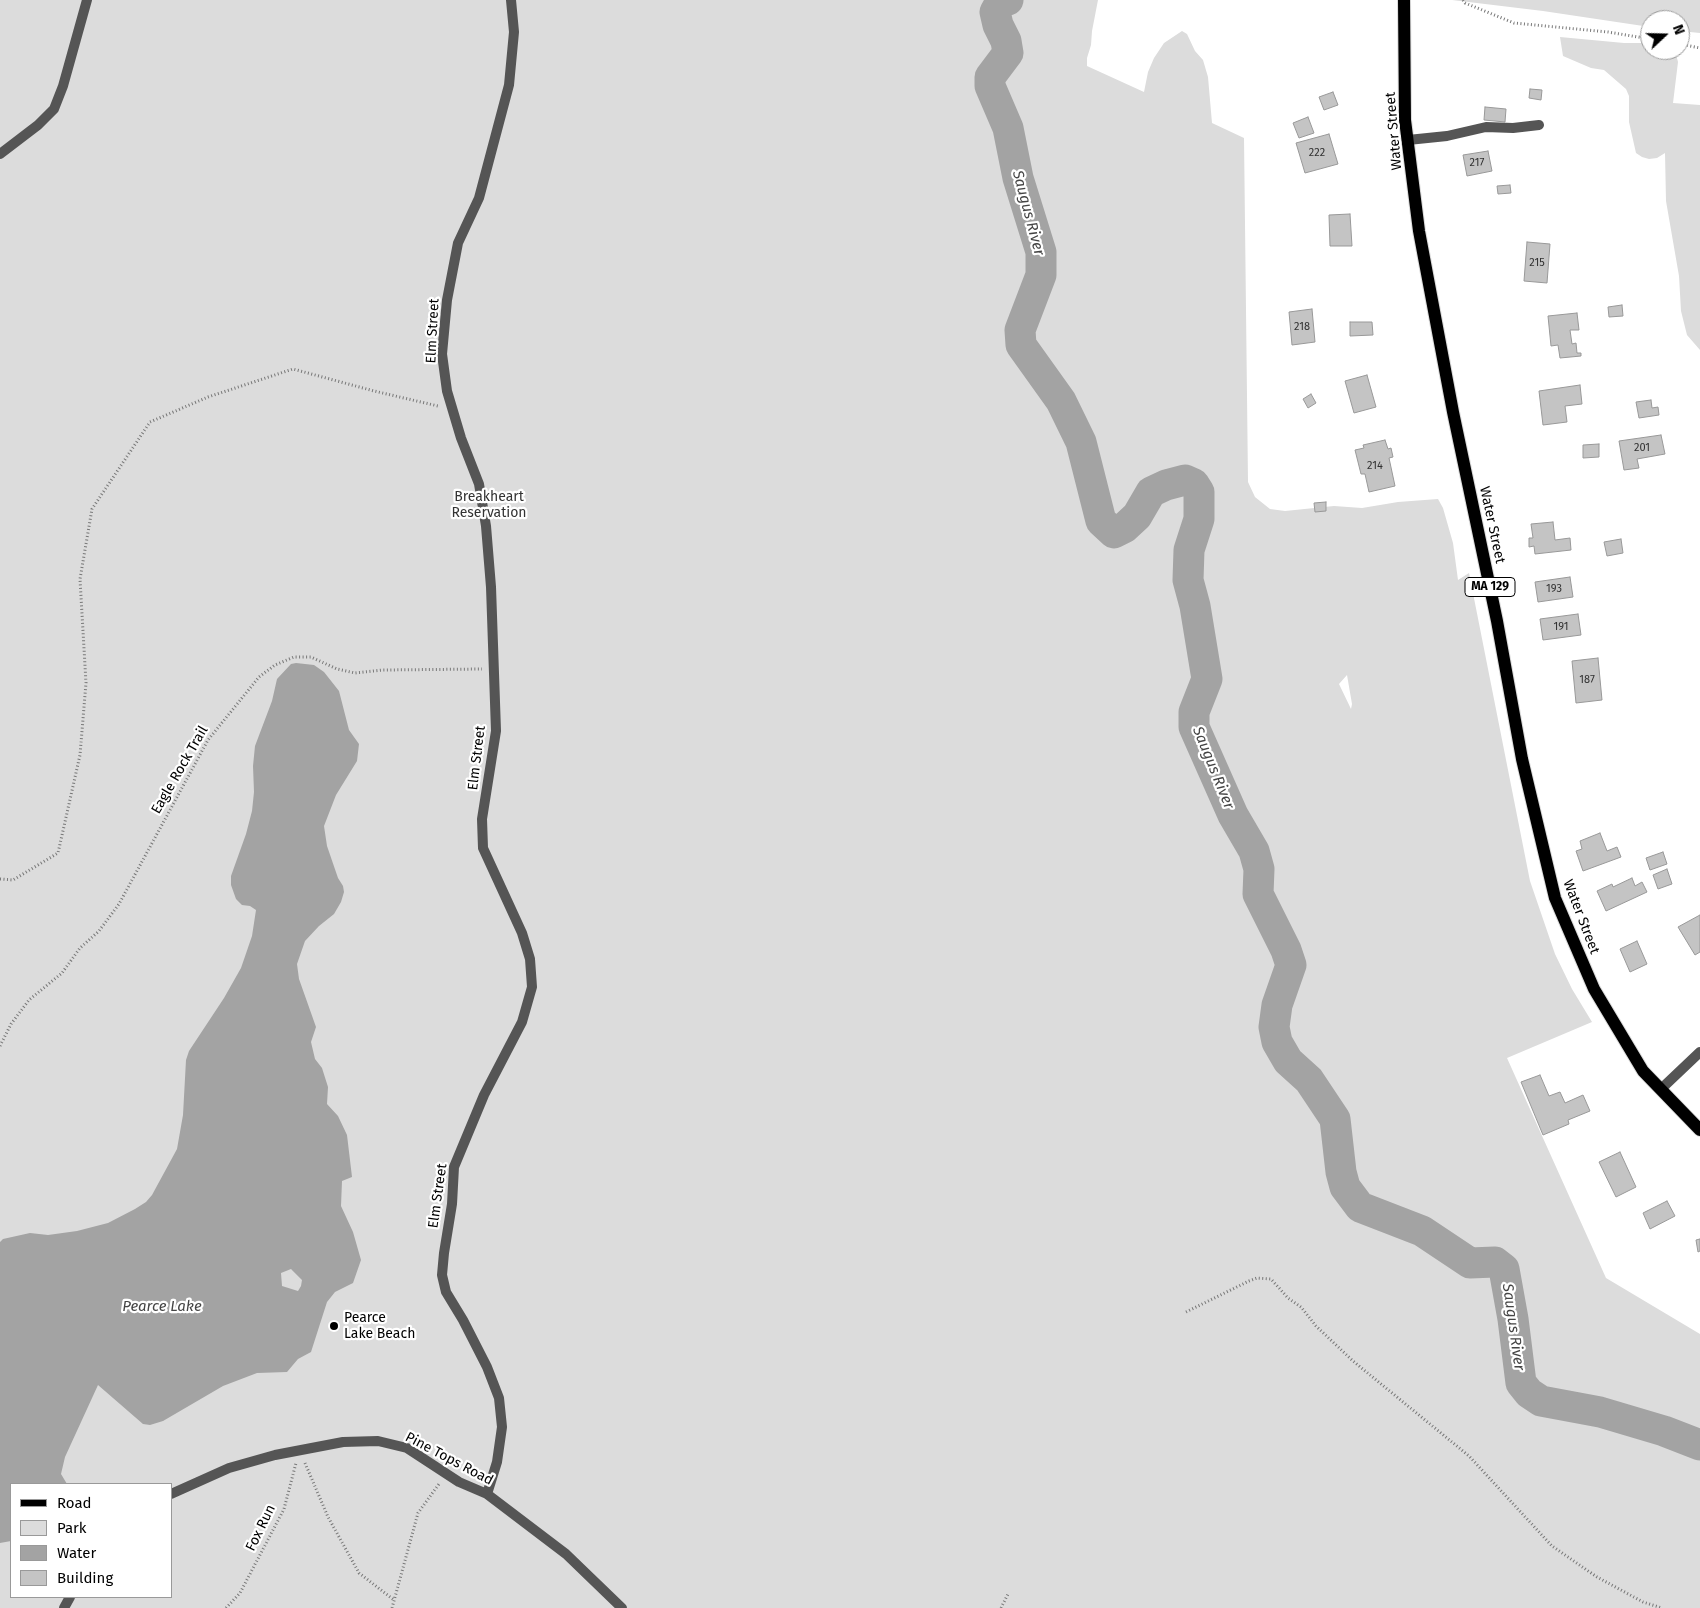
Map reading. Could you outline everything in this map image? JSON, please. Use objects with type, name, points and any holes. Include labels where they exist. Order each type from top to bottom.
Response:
[{"type":"main road","name":"Water Street","points":[[1404,0],[1405,120],[1420,231],[1453,412],[1497,621],[1522,759],[1555,898],[1594,990],[1644,1071],[1700,1130]]},
{"type":"street","points":[[0,154],[38,125],[54,109],[87,0]]},
{"type":"street","name":"Elm Street","points":[[487,1494],[498,1462],[502,1427],[500,1398],[487,1367],[446,1292],[442,1275],[452,1204],[454,1167],[484,1095],[522,1022],[532,987],[530,958],[522,933],[483,848],[482,819],[496,731],[486,526],[480,484],[462,438],[447,391],[442,354],[447,300],[458,243],[479,198],[509,85],[514,32],[511,0]]},
{"type":"street","points":[[1408,140],[1447,136],[1486,127],[1513,128],[1539,125]]},
{"type":"street","points":[[1661,1090],[1700,1052]]},
{"type":"street","name":"Pine Tops Road","points":[[172,1494],[229,1468],[299,1450],[343,1442],[378,1441],[407,1448],[459,1482],[487,1494],[566,1554],[622,1608]]},
{"type":"path","points":[[1463,0],[1514,23],[1599,30],[1640,37]]},
{"type":"path","points":[[0,879],[13,880],[58,853],[80,755],[86,683],[80,579],[92,509],[150,422],[208,397],[293,369],[374,391],[453,409]]},
{"type":"path","name":"Eagle Rock Trail","points":[[0,1046],[12,1024],[29,1000],[62,974],[80,948],[99,931],[119,904],[208,740],[259,677],[275,665],[294,657],[311,657],[337,669],[355,673],[382,670],[493,668]]},
{"type":"path","points":[[1186,1312],[1248,1280],[1257,1278],[1271,1280],[1288,1298],[1301,1307],[1316,1326],[1353,1360],[1469,1456],[1552,1546],[1597,1577],[1643,1602],[1662,1608]]},
{"type":"path","points":[[299,1450],[328,1518],[359,1573],[394,1600]]},
{"type":"path","name":"Fox Run","points":[[226,1608],[240,1593],[284,1508],[299,1450]]},
{"type":"path","points":[[392,1608],[418,1513],[446,1474]]},
{"type":"path","points":[[1001,1608],[1008,1594]]},
{"type":"green space","name":"Breakheart Reservation","points":[[0,0],[1098,0],[1087,66],[1144,92],[1148,72],[1154,58],[1164,43],[1182,31],[1187,34],[1195,51],[1203,60],[1208,77],[1212,123],[1244,138],[1248,482],[1255,497],[1270,509],[1285,511],[1334,506],[1362,508],[1398,502],[1438,499],[1443,508],[1453,543],[1458,580],[1469,573],[1530,881],[1555,954],[1572,989],[1592,1022],[1507,1058],[1606,1278],[1700,1334],[1700,1608],[0,1608]],"holes":[[[1347,675],[1352,704],[1351,709],[1339,684]]]},
{"type":"green space","points":[[1452,0],[1700,0],[1700,33],[1690,32],[1690,10],[1640,10],[1640,26]]},
{"type":"green space","points":[[1560,37],[1640,43],[1640,60],[1678,60],[1673,103],[1700,105],[1700,350],[1687,335],[1681,311],[1679,276],[1666,201],[1665,153],[1657,158],[1649,159],[1636,153],[1629,122],[1629,96],[1626,89],[1604,70],[1591,68],[1563,56]]},
{"type":"water","name":"Pearce Lake","points":[[296,663],[314,665],[324,672],[339,691],[349,730],[359,744],[357,761],[336,795],[324,826],[327,846],[344,892],[334,914],[305,941],[297,964],[299,979],[316,1027],[311,1042],[315,1059],[322,1068],[328,1087],[327,1104],[338,1116],[347,1135],[352,1177],[342,1181],[341,1206],[353,1232],[361,1260],[353,1283],[335,1292],[327,1302],[311,1352],[298,1359],[287,1372],[257,1373],[223,1386],[163,1421],[150,1425],[143,1424],[98,1385],[65,1457],[61,1474],[66,1483],[10,1483],[10,1541],[0,1543],[0,1242],[3,1239],[30,1233],[48,1235],[77,1231],[108,1223],[135,1209],[146,1202],[152,1195],[177,1149],[183,1115],[186,1060],[189,1051],[224,998],[241,968],[252,936],[256,910],[250,906],[242,905],[236,899],[231,885],[231,876],[252,811],[255,746],[272,701],[277,679],[291,664]],"holes":[[[291,1269],[302,1280],[298,1291],[282,1286],[281,1273]]]},
{"type":"building","points":[[1530,89],[1542,90],[1541,100],[1529,98]]},
{"type":"building","points":[[1333,92],[1338,105],[1324,110],[1319,97]]},
{"type":"building","points":[[1485,107],[1506,109],[1505,122],[1484,120]]},
{"type":"building","points":[[1308,117],[1314,133],[1299,138],[1293,123]]},
{"type":"building","points":[[1329,134],[1338,164],[1305,173],[1296,143]]},
{"type":"building","points":[[1488,151],[1492,171],[1467,176],[1463,155]]},
{"type":"building","points":[[1510,185],[1511,193],[1498,194],[1497,186]]},
{"type":"building","points":[[1350,214],[1352,246],[1330,246],[1329,215]]},
{"type":"building","points":[[1527,242],[1550,244],[1547,283],[1524,281]]},
{"type":"building","points":[[1622,305],[1623,316],[1609,317],[1608,307]]},
{"type":"building","points":[[1312,309],[1315,342],[1292,345],[1289,312]]},
{"type":"building","points":[[1577,313],[1579,330],[1570,330],[1572,344],[1576,343],[1577,353],[1581,353],[1581,356],[1560,358],[1558,345],[1551,346],[1548,316]]},
{"type":"building","points":[[1350,322],[1372,322],[1373,335],[1350,336]]},
{"type":"building","points":[[1367,375],[1376,407],[1354,413],[1345,381]]},
{"type":"building","points":[[1580,385],[1582,404],[1565,406],[1567,422],[1543,425],[1539,391]]},
{"type":"building","points":[[1311,394],[1316,403],[1308,408],[1303,399]]},
{"type":"building","points":[[1651,400],[1652,408],[1658,407],[1659,415],[1639,418],[1636,402]]},
{"type":"building","points":[[1661,435],[1665,454],[1637,459],[1639,468],[1624,470],[1619,441]]},
{"type":"building","points":[[1385,440],[1388,449],[1391,448],[1393,457],[1389,458],[1395,486],[1369,492],[1365,474],[1361,474],[1355,450],[1364,448],[1363,445]]},
{"type":"building","points":[[1599,444],[1599,457],[1583,458],[1583,445]]},
{"type":"building","points":[[1326,502],[1326,511],[1315,512],[1314,503]]},
{"type":"building","points":[[1553,522],[1555,540],[1570,538],[1571,550],[1535,554],[1534,546],[1529,547],[1529,538],[1533,538],[1531,524]]},
{"type":"building","points":[[1621,539],[1623,553],[1607,556],[1604,542]]},
{"type":"building","points":[[1570,577],[1573,597],[1538,602],[1535,582]]},
{"type":"building","points":[[1578,614],[1581,635],[1543,640],[1540,619]]},
{"type":"building","points":[[1598,658],[1602,700],[1576,703],[1572,661]]},
{"type":"building","points":[[1600,833],[1607,851],[1617,847],[1621,857],[1583,871],[1576,851],[1582,849],[1580,841]]},
{"type":"building","points":[[1663,852],[1667,864],[1650,870],[1646,858]]},
{"type":"building","points":[[1667,869],[1672,884],[1658,889],[1653,875]]},
{"type":"building","points":[[1632,878],[1635,886],[1642,882],[1647,892],[1606,911],[1597,891],[1612,884],[1613,887]]},
{"type":"building","points":[[1700,915],[1700,952],[1695,955],[1678,927]]},
{"type":"building","points":[[1637,941],[1647,964],[1630,972],[1620,949]]},
{"type":"building","points":[[1540,1075],[1549,1096],[1560,1092],[1565,1103],[1583,1095],[1590,1111],[1568,1120],[1569,1124],[1543,1135],[1521,1082]]},
{"type":"building","points":[[1620,1152],[1636,1187],[1616,1197],[1599,1162]]},
{"type":"building","points":[[1667,1201],[1675,1216],[1650,1229],[1643,1213]]},
{"type":"building","points":[[1700,1239],[1700,1251],[1698,1252],[1696,1240]]},
{"type":"waterway","name":"Saugus River","points":[[1008,0],[1000,3],[995,12],[998,25],[1006,41],[1008,53],[990,77],[990,86],[1008,128],[1018,178],[1041,252],[1041,275],[1020,330],[1021,345],[1061,401],[1081,442],[1101,521],[1114,533],[1124,528],[1137,516],[1151,492],[1166,485],[1185,480],[1194,484],[1199,492],[1199,519],[1189,550],[1188,580],[1195,606],[1207,679],[1194,712],[1194,727],[1233,815],[1254,851],[1259,869],[1258,894],[1286,950],[1291,965],[1277,1005],[1274,1027],[1277,1042],[1288,1061],[1309,1080],[1335,1119],[1341,1172],[1345,1187],[1360,1207],[1422,1231],[1470,1263],[1495,1262],[1504,1269],[1513,1319],[1521,1383],[1529,1393],[1541,1401],[1600,1412],[1664,1431],[1700,1445]]},
{"type":"place","name":"Pearce Lake Beach","points":[[334,1326]]}]
